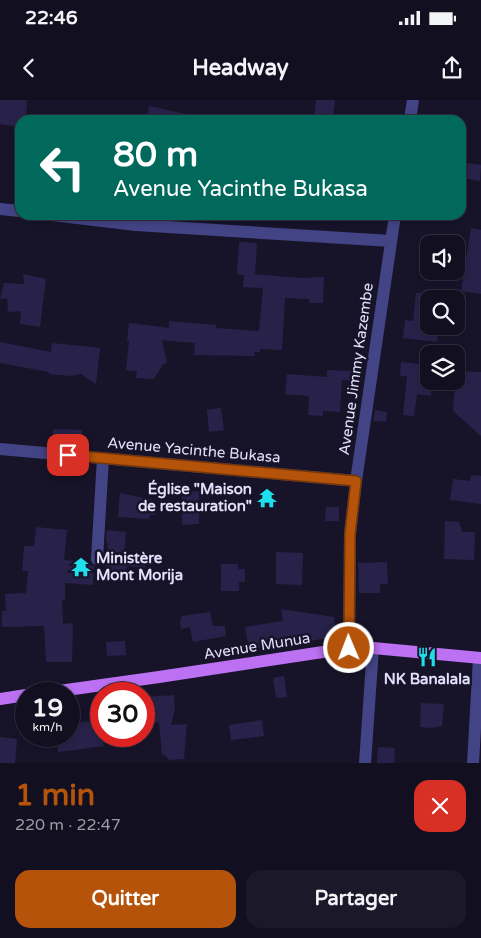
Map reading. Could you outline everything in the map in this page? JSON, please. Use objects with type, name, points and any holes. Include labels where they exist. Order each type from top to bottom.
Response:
[{"type":"main road","name":"Avenue Munua","points":[[80,688],[349,648],[373,648],[480,658]]},
{"type":"main road","points":[[0,699],[15,697]]},
{"type":"street","points":[[411,115],[413,100]]},
{"type":"street","points":[[0,209],[15,210]]},
{"type":"street","points":[[94,220],[136,225],[391,241]]},
{"type":"street","name":"Avenue Jimmy Kazembe","points":[[349,648],[350,534],[394,220]]},
{"type":"street","name":"Avenue Yacinthe Bukasa","points":[[0,449],[356,481]]},
{"type":"street","points":[[97,558],[103,458]]},
{"type":"street","points":[[365,763],[373,648]]},
{"type":"street","points":[[472,763],[480,658]]},
{"type":"building","points":[[0,100],[27,100],[26,115],[15,115],[15,126],[0,124]]},
{"type":"building","points":[[316,100],[335,100],[333,115],[314,115]]},
{"type":"building","points":[[149,106],[191,115],[148,115]]},
{"type":"building","points":[[466,163],[481,165],[480,181],[466,179]]},
{"type":"building","points":[[471,228],[481,230],[481,294],[461,290],[463,280],[465,280],[465,266]]},
{"type":"building","points":[[239,242],[257,243],[255,274],[297,278],[324,277],[323,303],[309,303],[309,299],[285,298],[282,350],[260,349],[260,352],[254,352],[255,356],[194,355],[195,343],[162,340],[167,363],[163,364],[154,379],[136,378],[137,371],[126,370],[129,323],[169,328],[169,321],[216,325],[216,328],[259,331],[263,288],[243,287],[244,275],[238,275],[237,273]]},
{"type":"building","points":[[23,274],[46,279],[40,327],[20,324],[21,311],[8,312],[7,298],[0,299],[4,283],[24,284]]},
{"type":"building","points":[[416,293],[420,293],[420,335],[438,335],[437,342],[403,338],[405,320],[413,321]]},
{"type":"building","points":[[0,342],[51,352],[52,343],[100,348],[96,384],[81,374],[71,376],[49,374],[49,372],[0,363]]},
{"type":"building","points":[[401,362],[420,364],[420,390],[432,390],[431,396],[417,394],[414,416],[403,415],[407,376],[400,376]]},
{"type":"building","points":[[327,370],[356,371],[355,381],[342,380],[340,412],[323,411],[323,416],[308,415],[309,396],[285,394],[287,374],[327,377]]},
{"type":"building","points":[[465,371],[481,372],[481,436],[453,411],[455,390],[465,390]]},
{"type":"building","points":[[221,408],[224,430],[209,432],[207,410]]},
{"type":"building","points":[[375,410],[387,412],[386,422],[373,421]]},
{"type":"building","points":[[53,429],[82,430],[82,445],[77,445],[77,448],[57,446],[53,442]]},
{"type":"building","points":[[471,475],[481,476],[481,504],[450,500],[453,479],[470,481]]},
{"type":"building","points":[[199,491],[199,524],[182,525],[182,493]]},
{"type":"building","points":[[120,493],[153,500],[154,503],[157,503],[156,515],[150,515],[149,519],[118,517]]},
{"type":"building","points":[[326,507],[339,507],[339,521],[325,521]]},
{"type":"building","points":[[445,521],[459,522],[462,532],[475,532],[474,560],[444,559]]},
{"type":"building","points":[[36,527],[67,530],[64,560],[90,562],[94,566],[93,585],[65,583],[65,600],[62,600],[63,624],[73,623],[72,662],[46,662],[44,626],[2,627],[2,611],[6,611],[5,594],[26,593],[28,571],[22,571],[24,546],[34,546]]},
{"type":"building","points":[[107,530],[126,532],[124,556],[145,558],[145,568],[127,566],[126,573],[105,571],[108,543],[106,543]]},
{"type":"building","points":[[276,552],[303,553],[302,585],[276,584]]},
{"type":"building","points":[[387,562],[388,584],[380,584],[380,593],[359,593],[358,563]]},
{"type":"building","points":[[221,564],[238,564],[238,569],[245,569],[245,582],[239,582],[239,591],[221,591]]},
{"type":"building","points":[[281,609],[334,617],[337,637],[249,649],[245,627],[283,621]]},
{"type":"building","points":[[210,612],[213,626],[225,626],[226,636],[193,642],[190,627],[181,629],[180,621],[182,616]]},
{"type":"building","points":[[125,641],[126,655],[107,656],[106,642]]},
{"type":"building","points":[[284,676],[287,697],[276,698],[273,678]]},
{"type":"building","points":[[174,695],[175,708],[171,725],[187,724],[184,759],[169,760],[165,755],[162,755],[159,722],[155,723],[155,696]]},
{"type":"building","points":[[421,703],[444,704],[442,726],[432,728],[420,727]]},
{"type":"building","points":[[262,720],[264,736],[231,740],[229,725]]},
{"type":"building","points":[[90,721],[90,747],[96,747],[58,752],[57,747],[80,747],[80,722]]},
{"type":"building","points":[[0,737],[15,739],[15,763],[0,763]]},
{"type":"building","points":[[378,747],[395,748],[394,763],[377,763]]},
{"type":"place","name":"Église \"Maison de restauration\"","points":[[267,498]]},
{"type":"place","name":"Ministère Mont Morija","points":[[81,567]]},
{"type":"place","name":"NK Banalala","points":[[427,657]]},
{"type":"route","points":[[68,455],[356,481],[350,534],[349,648]]}]
